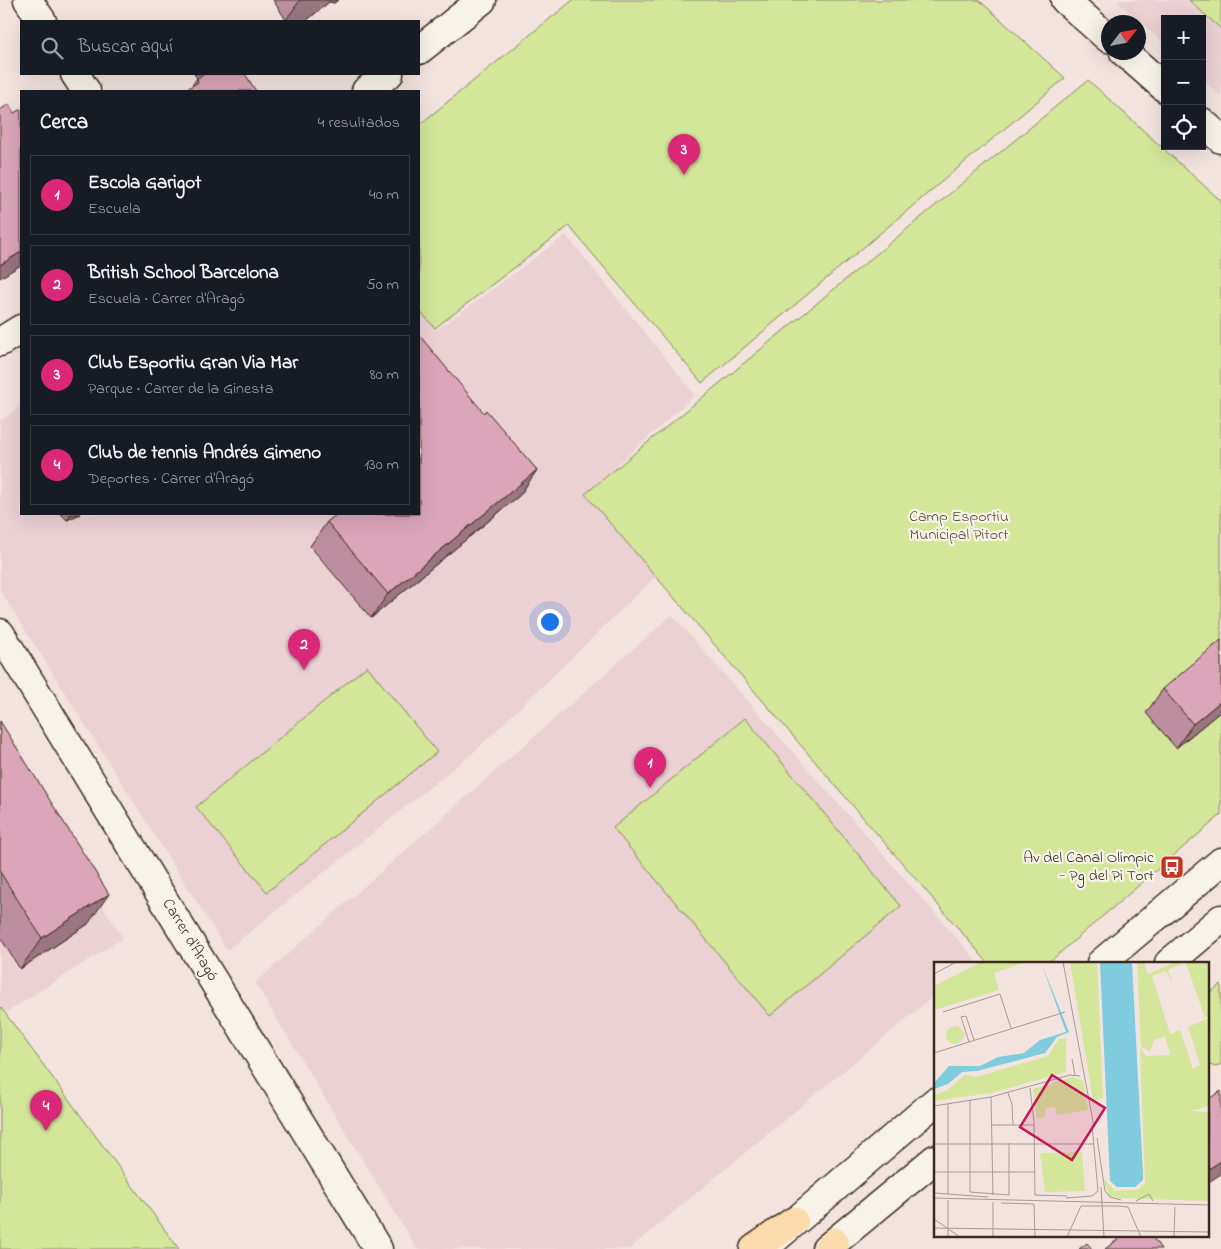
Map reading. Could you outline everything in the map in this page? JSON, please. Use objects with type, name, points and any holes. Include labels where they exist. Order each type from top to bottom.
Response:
[{"type":"highway","points":[[754,1249],[794,1221]]},
{"type":"street","points":[[28,0],[41,20]]},
{"type":"street","points":[[420,49],[482,0]]},
{"type":"street","points":[[1065,0],[1101,32]]},
{"type":"street","points":[[1133,60],[1161,84]]},
{"type":"street","points":[[76,75],[85,90]]},
{"type":"street","points":[[367,90],[388,75]]},
{"type":"street","points":[[1206,126],[1221,139]]},
{"type":"street","points":[[0,342],[20,330]]},
{"type":"street","name":"Carrer d'Aragó","points":[[0,633],[378,1249]]},
{"type":"street","points":[[1102,962],[1221,862]]},
{"type":"street","points":[[1170,962],[1221,919]]},
{"type":"street","points":[[764,1249],[794,1221],[934,1103]]},
{"type":"street","points":[[830,1247],[934,1160]]},
{"type":"shaded area","points":[[1116,0],[1221,0],[1221,96],[1206,83],[1206,15],[1161,15],[1161,40],[1146,27],[1146,15],[1133,15]]},
{"type":"shaded area","points":[[566,235],[695,395],[585,494],[656,576],[475,751],[227,950],[0,590],[0,421],[20,407],[20,515],[420,515],[420,312],[437,330]]},
{"type":"shaded area","points":[[672,615],[976,960],[974,962],[934,962],[934,996],[629,1249],[417,1249],[255,983]]},
{"type":"shaded area","points":[[0,744],[123,938],[5,1013],[0,1007]]},
{"type":"green space","points":[[573,0],[979,0],[1065,78],[702,383],[569,226],[435,328],[420,311],[420,124]]},
{"type":"green space","points":[[1189,0],[1221,0],[1221,29]]},
{"type":"green space","name":"Camp Esportiu Municipal Pitort","points":[[1088,80],[1161,146],[1161,150],[1165,150],[1221,201],[1221,815],[1049,962],[987,962],[585,494]]},
{"type":"green space","points":[[367,666],[437,752],[267,892],[196,807]]},
{"type":"green space","points":[[745,718],[901,906],[770,1016],[613,828]]},
{"type":"green space","points":[[1221,984],[1221,1064],[1215,1067],[1208,1064],[1208,994]]},
{"type":"green space","points":[[0,1007],[5,1013],[179,1249],[0,1249]]},
{"type":"building","points":[[203,75],[246,75],[255,90],[186,90],[198,82],[197,78]]},
{"type":"building","points":[[9,104],[14,113],[20,110],[20,253],[0,265],[0,110]]},
{"type":"building","points":[[420,336],[484,413],[486,410],[537,470],[388,594],[327,522],[336,515],[420,515]]},
{"type":"building","points":[[1221,640],[1221,701],[1193,724],[1163,689]]},
{"type":"building","points":[[0,721],[109,894],[42,938],[0,872]]},
{"type":"building","points":[[1221,1091],[1221,1161],[1208,1169],[1208,1099]]},
{"type":"building","points":[[1123,1236],[1152,1236],[1161,1249],[1105,1249]]},
{"type":"building","points":[[1087,1243],[1092,1249],[1079,1249]]},
{"type":"place","name":"Club Esportiu Gran Via Mar","points":[[684,175]]},
{"type":"place","name":"British School Barcelona","points":[[304,670]]},
{"type":"place","name":"Escola Garigot","points":[[650,788]]},
{"type":"place","name":"Av del Canal Olímpic - Pg del Pi Tort","points":[[1172,867]]},
{"type":"place","name":"Club de tennis Andrés Gimeno","points":[[46,1131]]}]
